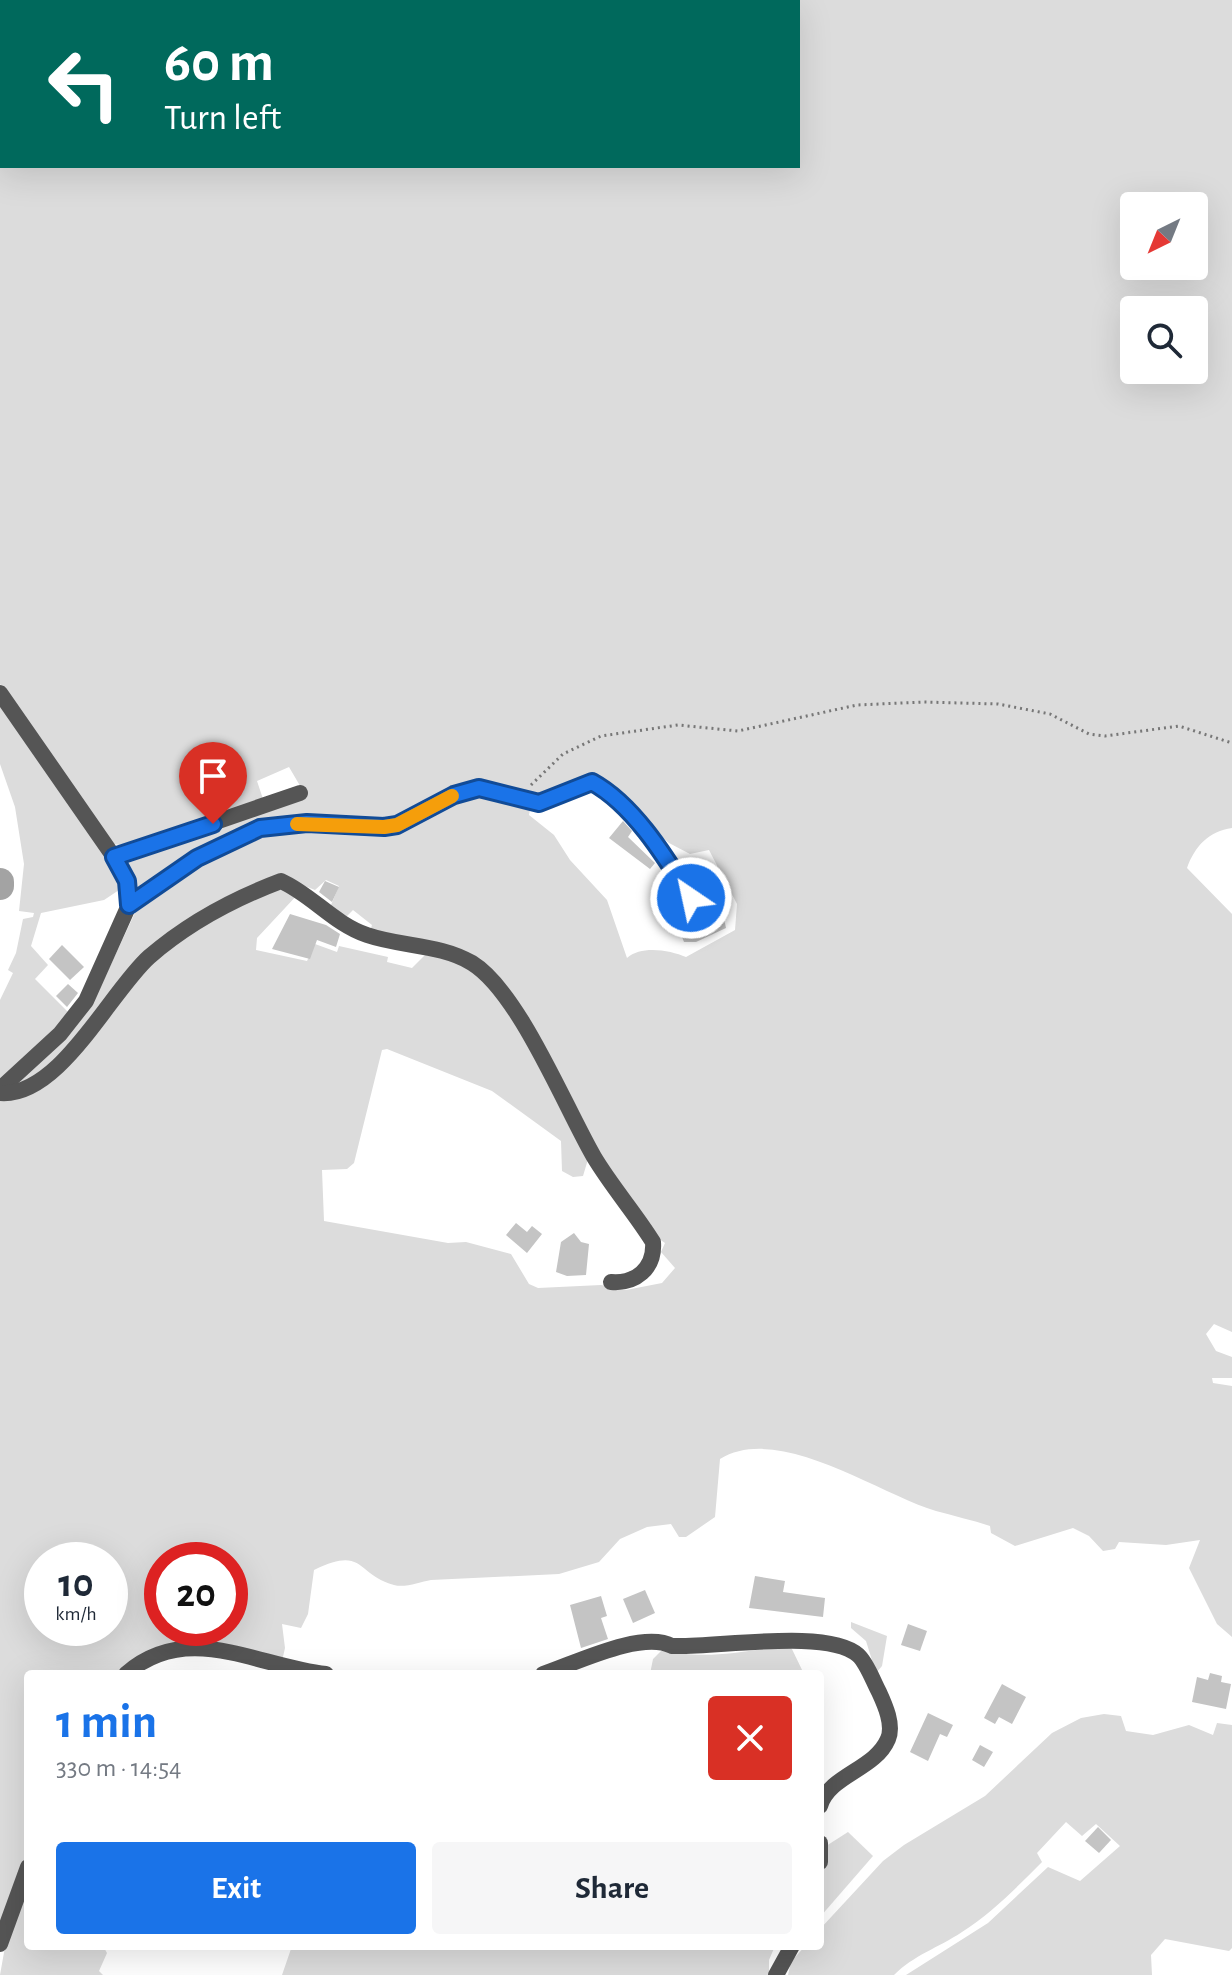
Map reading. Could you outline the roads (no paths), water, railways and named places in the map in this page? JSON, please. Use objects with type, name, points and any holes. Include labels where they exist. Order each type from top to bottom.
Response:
[{"type":"street","points":[[0,693],[114,857],[127,881],[129,905],[86,1001],[60,1034],[0,1091]]},
{"type":"street","points":[[129,905],[197,858],[260,828],[307,823],[384,827],[397,825],[454,795],[479,788],[539,803],[592,782],[605,789],[642,827],[691,898]]},
{"type":"street","points":[[114,857],[300,793]]},
{"type":"street","points":[[0,1091],[23,1091],[63,1059],[147,959],[185,929],[253,891],[281,881],[303,891],[341,922],[366,935],[452,954],[473,964],[492,981],[532,1042],[596,1160],[653,1242],[645,1269],[636,1279],[627,1283],[611,1282]]},
{"type":"street","points":[[554,1670],[629,1644],[658,1639],[672,1646],[788,1640],[830,1642],[849,1649],[860,1657],[882,1697],[889,1721],[889,1738],[876,1756],[824,1794]]},
{"type":"street","points":[[134,1670],[180,1648],[210,1646],[294,1670]]},
{"type":"street","points":[[0,1944],[24,1878]]},
{"type":"street","points":[[776,1975],[790,1950]]}]
